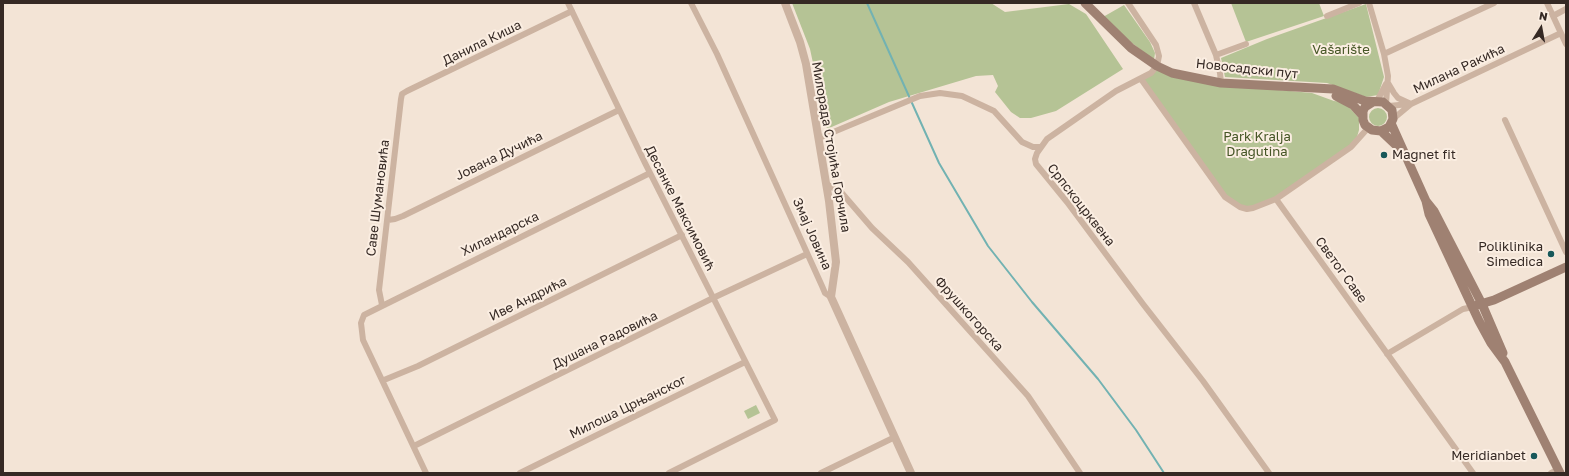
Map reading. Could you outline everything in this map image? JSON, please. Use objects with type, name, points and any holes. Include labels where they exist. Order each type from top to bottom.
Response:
[{"type":"main road","name":"Новосадски пут","points":[[1085,3],[1119,37],[1157,66],[1180,75],[1221,82],[1333,89],[1358,99],[1388,105]]},
{"type":"main road","name":"Новосадски пут","points":[[1312,88],[1344,99],[1353,105],[1363,116],[1365,124],[1368,128]]},
{"type":"main road","points":[[1363,116],[1366,108],[1375,102]]},
{"type":"main road","points":[[1368,128],[1381,131],[1389,127],[1393,114],[1388,105]]},
{"type":"main road","points":[[1392,121],[1404,154],[1426,201],[1434,211],[1477,306],[1498,340],[1505,362],[1557,472]]},
{"type":"main road","points":[[1381,131],[1389,137],[1404,154]]},
{"type":"main road","points":[[1477,306],[1566,267]]},
{"type":"street","name":"Десанке Максимовић","points":[[568,3],[650,173],[775,420],[669,473]]},
{"type":"street","name":"Змај Јовина","points":[[691,3],[724,68],[807,254],[826,293],[831,297],[911,473]]},
{"type":"street","name":"Милорада Стојића Горчила","points":[[785,3],[800,42],[806,64],[819,138],[836,254],[836,270],[831,297]]},
{"type":"street","points":[[819,138],[920,96],[940,93],[962,96],[994,111],[1026,145],[1040,147],[1047,139],[1084,112],[1116,91],[1151,73],[1157,66],[1159,56],[1156,45],[1128,3]]},
{"type":"street","points":[[1194,3],[1216,56],[1221,82]]},
{"type":"street","points":[[1326,16],[1359,3]]},
{"type":"street","points":[[1369,3],[1384,54],[1388,81],[1388,105]]},
{"type":"street","points":[[1384,54],[1494,3]]},
{"type":"street","points":[[1547,3],[1566,44]]},
{"type":"street","points":[[1553,16],[1566,10]]},
{"type":"street","name":"Данила Киша","points":[[402,94],[572,11]]},
{"type":"street","name":"Милана Ракића","points":[[1392,121],[1411,104],[1561,33]]},
{"type":"street","points":[[1216,56],[1246,44]]},
{"type":"street","points":[[1141,79],[1226,197],[1240,207],[1247,209],[1276,199],[1351,147],[1368,128]]},
{"type":"street","points":[[1375,102],[1388,81]]},
{"type":"street","name":"Милана Ракића","points":[[1388,81],[1390,88],[1398,98],[1411,104]]},
{"type":"street","name":"Саве Шумановића","points":[[382,304],[378,290],[388,220],[400,100],[402,94]]},
{"type":"street","name":"Милана Ракића","points":[[1388,105],[1411,104]]},
{"type":"street","name":"Јована Дучића","points":[[388,220],[402,216],[619,110]]},
{"type":"street","points":[[1505,120],[1566,252]]},
{"type":"street","name":"Српскоцрквена","points":[[1040,147],[1035,159],[1036,164],[1067,202],[1203,382],[1269,473]]},
{"type":"street","name":"Хиландарска","points":[[384,380],[363,340],[361,328],[362,317],[369,311],[650,173]]},
{"type":"street","name":"Фрушкогорска","points":[[826,184],[841,192],[872,228],[908,262],[1028,396],[1080,473]]},
{"type":"street","name":"Светог Саве","points":[[1276,199],[1471,471],[1464,473]]},
{"type":"street","name":"Иве Андрића","points":[[384,380],[418,366],[682,236]]},
{"type":"street","name":"Душана Радовића","points":[[414,446],[713,298],[807,254]]},
{"type":"street","points":[[1387,354],[1463,309],[1477,306]]},
{"type":"street","name":"Милоша Црњанског","points":[[520,473],[745,362]]},
{"type":"street","points":[[384,380],[426,473]]},
{"type":"street","points":[[821,473],[895,437]]},
{"type":"green space","points":[[792,3],[991,3],[1005,12],[1069,4],[1086,14],[1123,69],[1056,111],[1031,118],[1020,118],[1011,112],[995,92],[998,86],[993,75],[976,76],[889,102],[827,129],[810,49]]},
{"type":"green space","points":[[1231,3],[1319,3],[1324,16],[1246,42]]},
{"type":"green space","name":"Vašarište","points":[[1366,4],[1384,77],[1378,95],[1366,97],[1327,83],[1225,77],[1221,58],[1267,39]]},
{"type":"green space","points":[[1124,5],[1150,42],[1155,53],[1154,60],[1103,17]]},
{"type":"green space","name":"Park Kralja Dragutina","points":[[1157,66],[1268,89],[1312,93],[1334,101],[1344,102],[1359,118],[1359,130],[1357,137],[1351,147],[1276,199],[1247,209],[1225,197],[1141,79]]},
{"type":"green space","points":[[1374,108],[1382,108],[1387,113],[1385,124],[1382,126],[1374,126],[1369,121],[1369,113]]},
{"type":"green space","points":[[756,405],[760,413],[748,419],[744,411]]},
{"type":"waterway","points":[[867,3],[939,163],[988,246],[1032,302],[1098,379],[1136,430],[1164,473]]},
{"type":"place","name":"Magnet fit","points":[[1384,155]]},
{"type":"place","name":"Poliklinika Simedica","points":[[1551,254]]},
{"type":"place","name":"Meridianbet","points":[[1534,456]]}]
